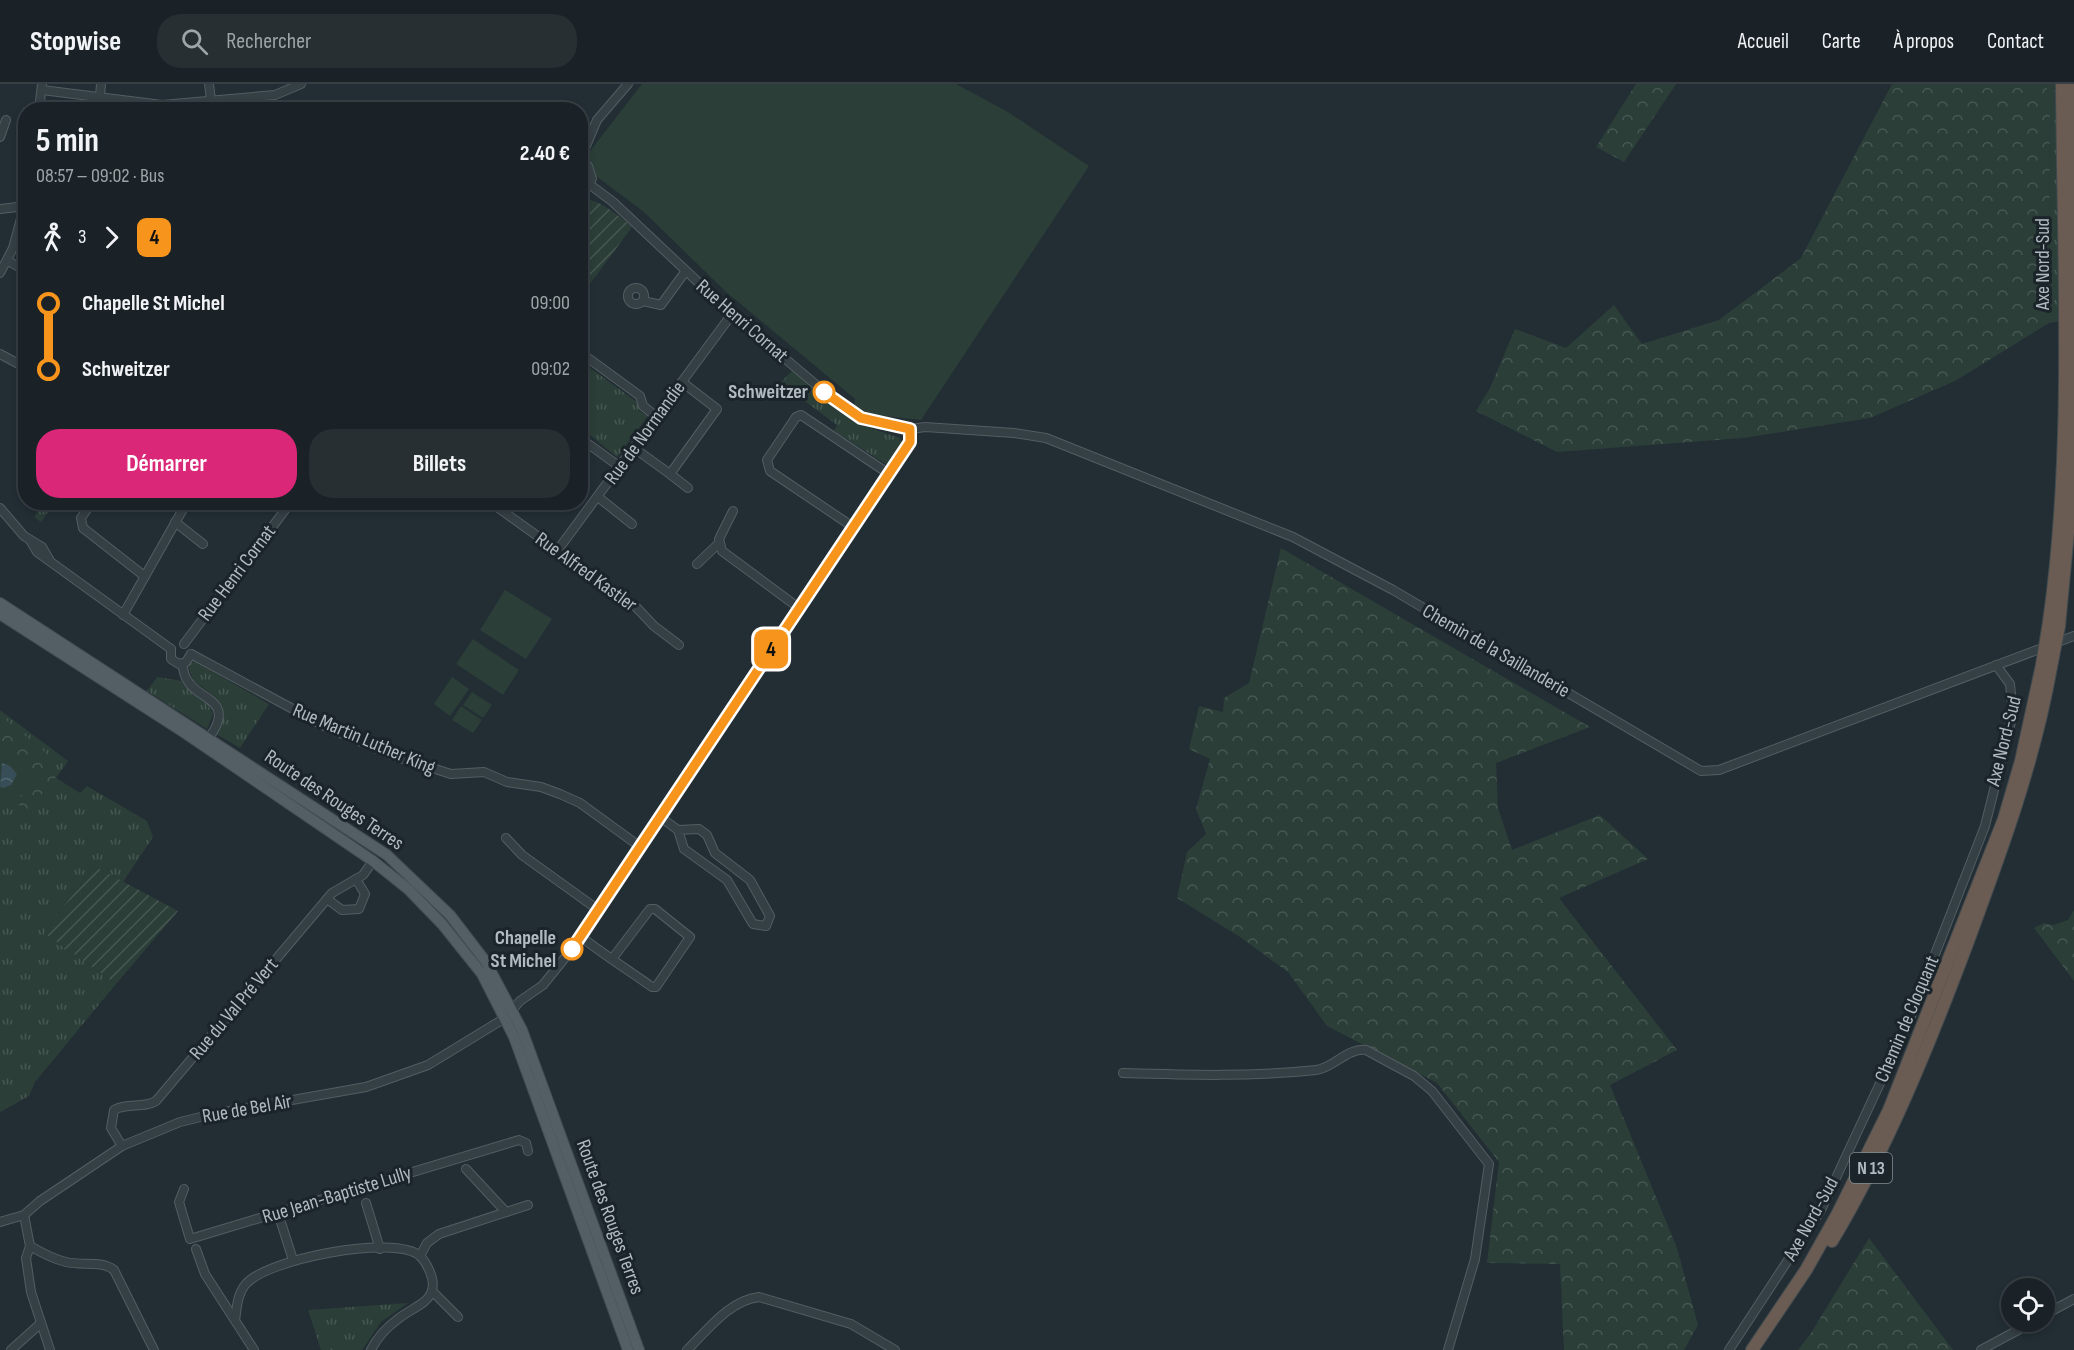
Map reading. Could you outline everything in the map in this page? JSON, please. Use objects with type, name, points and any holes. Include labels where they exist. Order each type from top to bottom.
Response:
[{"type":"highway","name":"Axe Nord-Sud","points":[[2054,624],[2064,448],[2062,84]]},
{"type":"highway","name":"Axe Nord-Sud","points":[[1762,1350],[1809,1280],[1846,1217],[1921,1060],[2014,819],[2034,748],[2071,501],[2074,327],[2073,84]]},
{"type":"highway","name":"Axe Nord-Sud","points":[[1752,1350],[1806,1270],[1838,1215],[1889,1110],[2004,819],[2047,666]]},
{"type":"main road","name":"Route des Rouges Terres","points":[[0,603],[206,742],[373,861],[416,897],[459,944],[509,1014],[531,1053],[639,1350]]},
{"type":"main road","name":"Route des Rouges Terres","points":[[0,614],[393,860],[450,915],[486,962],[509,1014],[628,1350]]},
{"type":"street","points":[[99,96],[101,84]]},
{"type":"street","points":[[209,84],[211,100]]},
{"type":"street","points":[[191,102],[275,95],[301,84]]},
{"type":"street","points":[[588,142],[597,120],[628,84]]},
{"type":"street","points":[[40,102],[42,87],[141,102]]},
{"type":"street","points":[[0,137],[6,120]]},
{"type":"street","points":[[588,166],[592,179],[589,184]]},
{"type":"street","name":"Rue Henri Cornat","points":[[589,184],[613,202],[732,314],[846,410],[878,424],[910,429]]},
{"type":"street","points":[[0,209],[18,205]]},
{"type":"street","points":[[0,273],[8,261],[18,227]]},
{"type":"street","points":[[8,261],[18,267]]},
{"type":"street","points":[[643,301],[661,305],[685,272]]},
{"type":"street","name":"Rue de Normandie","points":[[557,551],[732,314]]},
{"type":"street","points":[[0,354],[18,364]]},
{"type":"street","points":[[588,358],[640,396],[643,406],[657,417]]},
{"type":"street","points":[[670,474],[717,409],[682,382]]},
{"type":"street","points":[[853,527],[770,471],[767,460],[796,417],[801,416],[889,474]]},
{"type":"street","name":"Chemin de la Saillanderie","points":[[910,429],[925,427],[1014,432],[1046,438],[1293,537],[1393,591],[1701,771],[1719,770],[2074,636]]},
{"type":"street","name":"Rue de Bel Air","points":[[0,1222],[24,1215],[40,1201],[122,1146],[180,1122],[389,1081],[428,1065],[509,1014],[520,1001],[543,985],[580,936],[889,474],[910,442],[910,429]]},
{"type":"street","points":[[588,444],[620,467]]},
{"type":"street","points":[[634,448],[688,488]]},
{"type":"street","points":[[598,497],[632,524]]},
{"type":"street","points":[[0,508],[30,540],[37,552],[171,650],[173,661],[182,664]]},
{"type":"street","points":[[86,510],[81,518],[82,528],[143,575]]},
{"type":"street","points":[[123,615],[143,575],[182,510]]},
{"type":"street","name":"Rue Henri Cornat","points":[[184,644],[285,510]]},
{"type":"street","name":"Rue Alfred Kastler","points":[[501,510],[636,607],[654,626],[679,645]]},
{"type":"street","points":[[697,564],[719,543],[733,511]]},
{"type":"street","points":[[175,522],[203,544]]},
{"type":"street","points":[[719,543],[722,551],[799,608]]},
{"type":"street","points":[[171,650],[175,645],[184,644],[191,654],[182,664]]},
{"type":"street","name":"Rue Martin Luther King","points":[[191,654],[328,728],[394,756],[451,774],[484,772],[507,782],[560,794],[580,803],[639,846]]},
{"type":"street","points":[[182,664],[188,681],[213,701],[217,710],[218,718],[206,742]]},
{"type":"street","name":"Chemin de Cloquant","points":[[1729,1350],[1821,1210],[1909,1021],[1985,826],[2013,714],[2010,684],[1996,665]]},
{"type":"street","points":[[660,817],[678,830],[684,849],[730,882],[753,924],[765,926],[770,916],[750,880],[715,853],[707,835],[699,829],[678,830]]},
{"type":"street","points":[[506,838],[522,855],[597,909]]},
{"type":"street","name":"Rue du Val Pré Vert","points":[[122,1146],[111,1128],[114,1110],[122,1106],[150,1105],[156,1101],[327,899],[337,889],[363,875],[373,861]]},
{"type":"street","points":[[327,899],[342,910],[359,909],[365,894],[356,879]]},
{"type":"street","points":[[580,936],[612,959],[656,987],[690,937],[655,909],[646,911],[612,959]]},
{"type":"street","points":[[1123,1073],[1229,1077],[1319,1070],[1358,1049],[1366,1050],[1414,1076],[1432,1091],[1489,1164],[1475,1258],[1448,1350]]},
{"type":"street","name":"Rue Jean-Baptiste Lully","points":[[184,1189],[179,1202],[190,1239],[519,1140],[526,1143],[528,1150]]},
{"type":"street","points":[[466,1169],[506,1212]]},
{"type":"street","points":[[366,1203],[380,1249]]},
{"type":"street","points":[[420,1256],[433,1237],[528,1205]]},
{"type":"street","points":[[278,1213],[293,1260]]},
{"type":"street","points":[[24,1215],[30,1246],[26,1257],[28,1272],[50,1350]]},
{"type":"street","points":[[30,1246],[53,1259],[84,1264],[103,1264],[114,1270],[154,1350]]},
{"type":"street","points":[[196,1249],[205,1275],[254,1350]]},
{"type":"street","points":[[235,1320],[241,1292],[251,1278],[293,1260],[380,1249],[409,1251],[420,1256],[432,1277],[432,1292],[428,1298],[392,1323],[370,1350]]},
{"type":"street","points":[[432,1292],[458,1317]]},
{"type":"street","points":[[687,1350],[733,1305],[746,1299],[759,1298],[851,1324],[895,1350]]},
{"type":"street","points":[[2055,1309],[2074,1299]]},
{"type":"street","points":[[11,1350],[41,1323]]},
{"type":"street","points":[[1981,1350],[2014,1332]]},
{"type":"green space","points":[[642,84],[956,84],[1008,112],[1089,166],[921,420],[868,414],[854,406],[855,399],[725,291],[644,212],[592,173],[588,167],[588,154]]},
{"type":"green space","points":[[1636,84],[1676,84],[1624,162],[1596,147]]},
{"type":"green space","points":[[1892,84],[2046,84],[2050,103],[2049,323],[1955,381],[1870,418],[1743,438],[1557,452],[1476,411],[1490,388],[1515,329],[1566,348],[1614,305],[1642,344],[1719,320],[1801,258]]},
{"type":"green space","points":[[2046,84],[2074,84],[2074,319],[2049,323],[2050,103]]},
{"type":"green space","points":[[588,199],[602,205],[632,227],[588,287]]},
{"type":"green space","points":[[588,366],[637,402],[639,411],[648,416],[617,457],[588,434]]},
{"type":"green space","points":[[793,370],[859,424],[900,438],[902,447],[889,466],[834,431],[837,425],[780,383]]},
{"type":"green space","points":[[39,510],[49,510],[41,522],[34,517]]},
{"type":"green space","points":[[1281,548],[1590,727],[1496,763],[1498,808],[1512,850],[1600,815],[1648,859],[1559,898],[1677,1050],[1610,1085],[1677,1248],[1698,1325],[1684,1350],[1564,1350],[1560,1264],[1487,1263],[1499,1162],[1437,1083],[1327,1026],[1288,972],[1240,937],[1177,898],[1187,852],[1206,834],[1196,809],[1210,759],[1189,749],[1199,706],[1223,712],[1224,698],[1249,683]]},
{"type":"green space","points":[[505,590],[552,619],[526,659],[480,630]]},
{"type":"green space","points":[[473,639],[519,670],[503,695],[456,664]]},
{"type":"green space","points":[[194,661],[269,704],[240,748],[216,734],[222,724],[221,708],[212,695],[193,680],[188,666]]},
{"type":"green space","points":[[157,677],[182,681],[207,703],[213,714],[207,729],[147,691]]},
{"type":"green space","points":[[452,677],[469,689],[450,716],[434,704]]},
{"type":"green space","points":[[472,692],[492,705],[483,718],[463,705]]},
{"type":"green space","points":[[461,706],[482,720],[473,733],[452,720]]},
{"type":"green space","points":[[0,710],[68,761],[56,778],[80,793],[87,786],[147,821],[153,837],[123,882],[94,866],[44,933],[116,984],[35,1082],[29,1096],[0,1112]]},
{"type":"green space","points":[[0,715],[53,759],[56,777],[28,811],[16,803],[33,782],[24,771],[0,755]]},
{"type":"green space","points":[[94,866],[178,911],[116,984],[44,933]]},
{"type":"green space","points":[[2074,910],[2074,981],[2034,928],[2044,923],[2053,925],[2068,920]]},
{"type":"green space","points":[[1869,1238],[1953,1350],[1798,1350],[1811,1333]]},
{"type":"green space","points":[[408,1303],[381,1322],[362,1350],[321,1350],[308,1310]]},
{"type":"water","points":[[2,763],[10,766],[17,774],[11,785],[3,788],[0,787]]},
{"type":"bus line","name":"4","points":[[572,949],[910,442],[912,437],[910,429],[878,424],[861,418],[846,410],[824,392]]},
{"type":"place","name":"Schweitzer","points":[[824,392]]},
{"type":"place","name":"Chapelle St Michel","points":[[572,949]]}]
